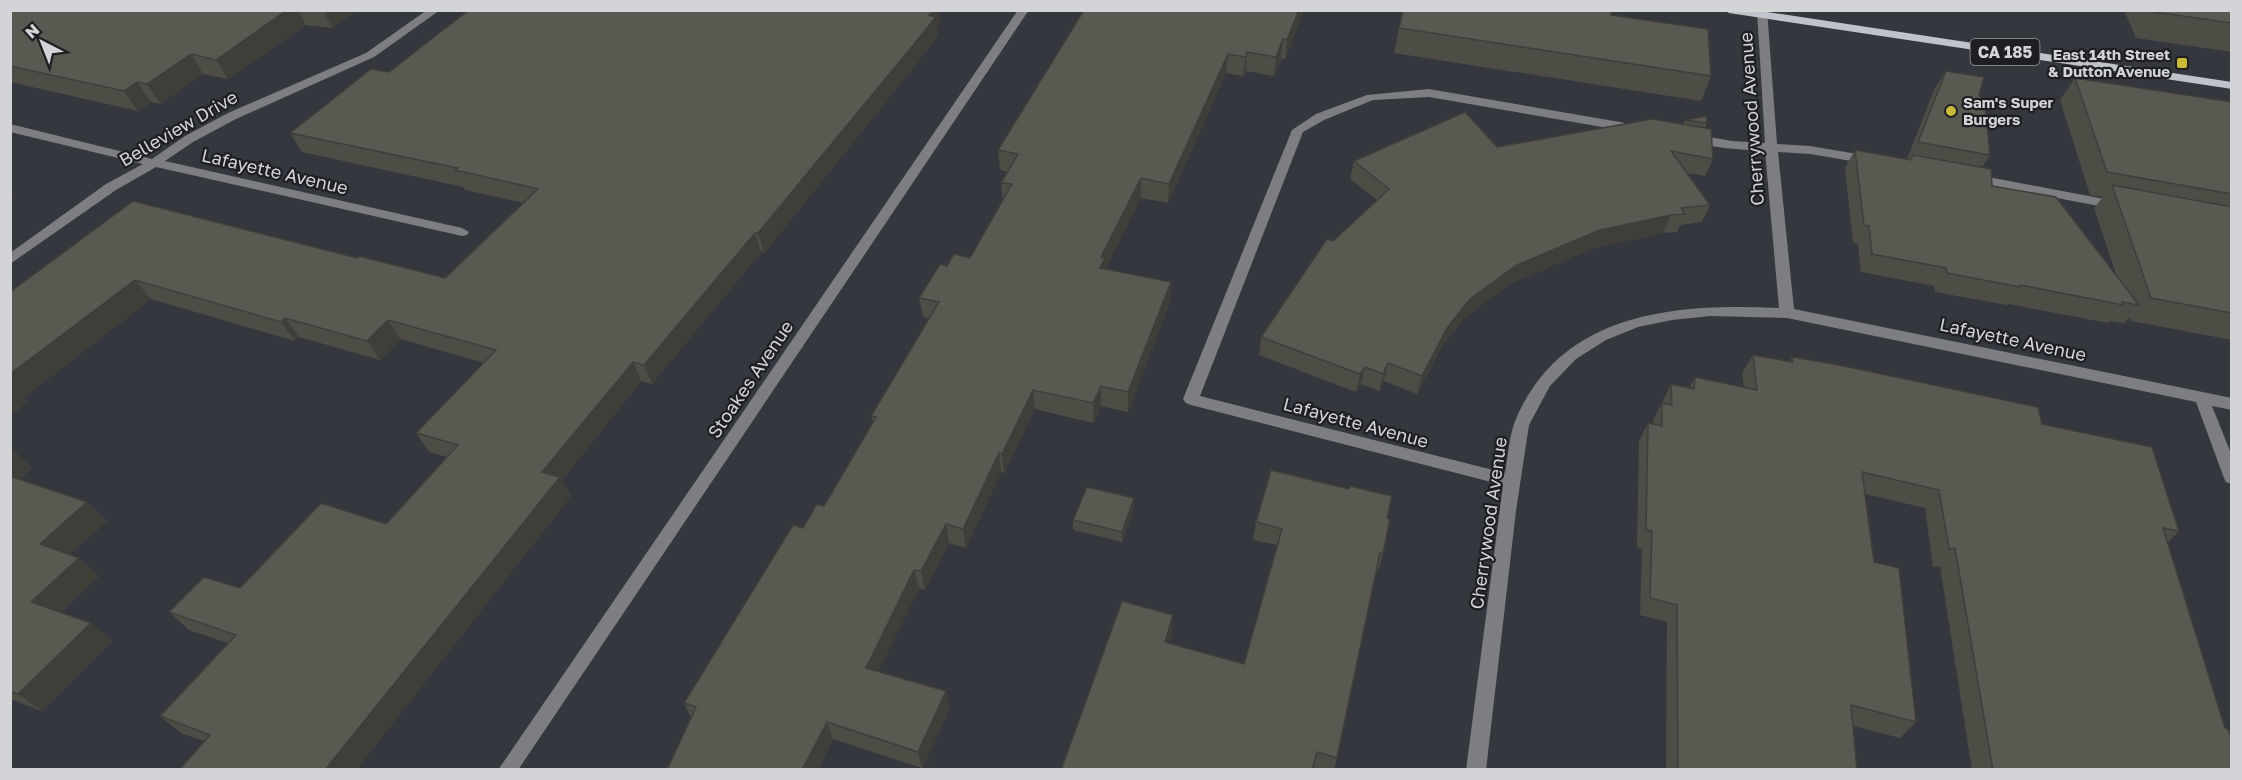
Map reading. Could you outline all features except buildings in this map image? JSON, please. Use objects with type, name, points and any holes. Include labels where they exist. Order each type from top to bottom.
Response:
[{"type":"main road","name":"CA 185","points":[[1729,10],[1762,13],[2232,86]]},
{"type":"street","name":"Belleview Drive","points":[[10,260],[111,187],[154,164],[189,139],[232,116],[370,55],[435,10]]},
{"type":"street","name":"Stoakes Avenue","points":[[507,770],[1024,10]]},
{"type":"street","name":"Cherrywood Avenue","points":[[1476,770],[1511,481],[1523,420],[1543,382],[1579,347],[1617,329],[1667,314],[1731,309],[1787,314],[1771,147],[1762,13]]},
{"type":"street","name":"Lafayette Avenue","points":[[1511,481],[1191,399],[1298,130],[1320,117],[1371,97],[1429,93],[1650,131]]},
{"type":"street","name":"Lafayette Avenue","points":[[10,128],[154,164],[462,232]]},
{"type":"street","points":[[1685,137],[1732,145],[1810,150],[1880,162]]},
{"type":"street","points":[[1959,176],[2129,207]]},
{"type":"street","name":"Lafayette Avenue","points":[[1787,314],[2232,404]]},
{"type":"street","points":[[2202,398],[2232,478]]},
{"type":"place","name":"East 14th Street & Dutton Avenue","points":[[2182,63]]},
{"type":"place","name":"Sam's Super Burgers","points":[[1951,111]]}]
